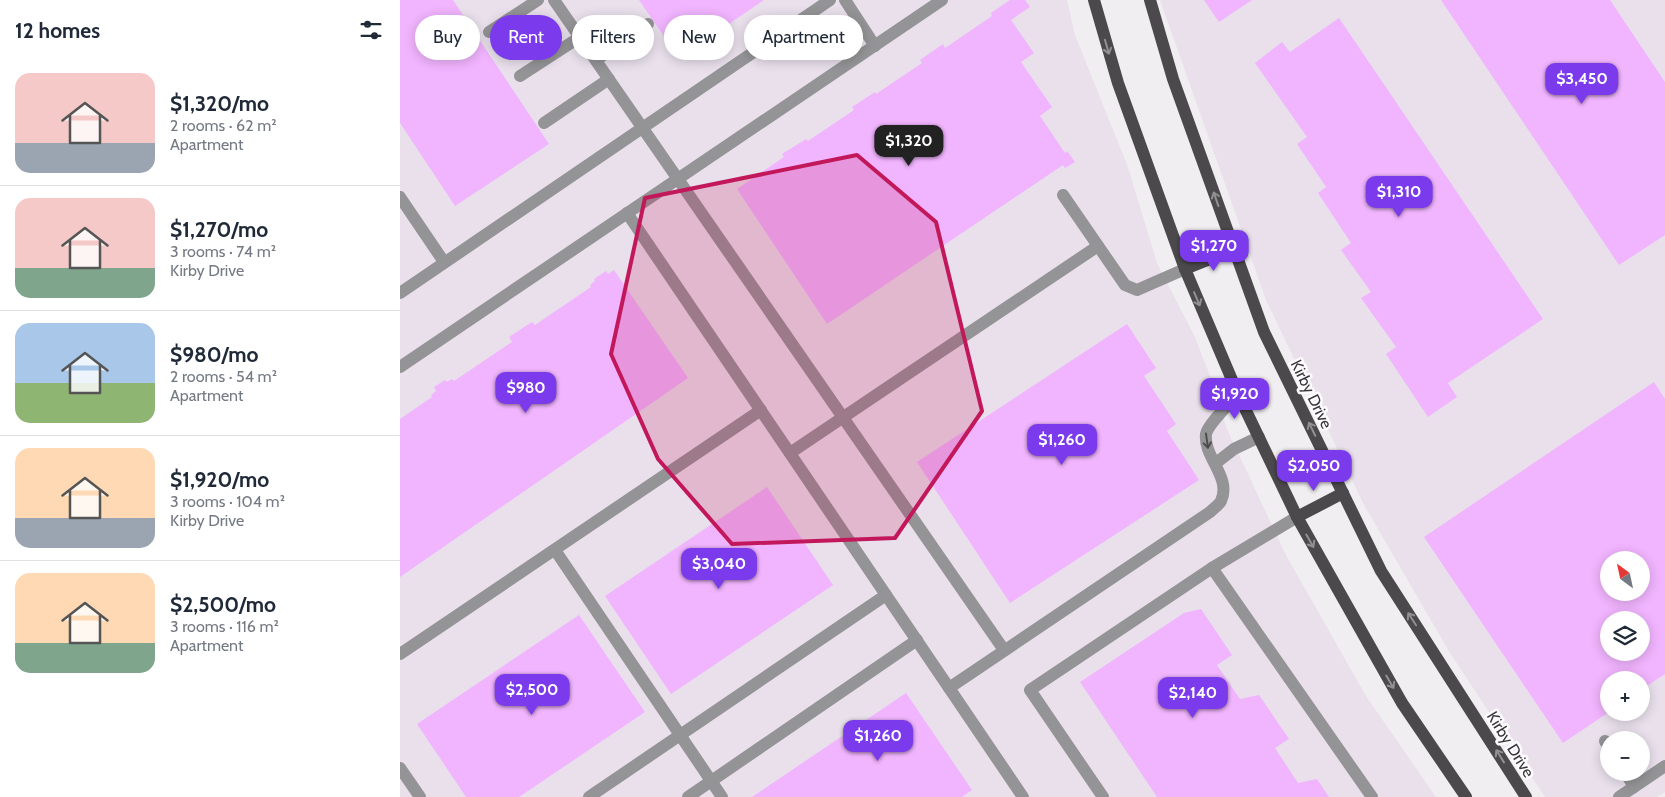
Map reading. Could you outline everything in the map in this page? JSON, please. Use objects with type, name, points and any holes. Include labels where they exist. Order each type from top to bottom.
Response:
[{"type":"main road","points":[[1094,0],[1118,83],[1185,269],[1258,437],[1297,517],[1402,703],[1466,797]]},
{"type":"main road","name":"Kirby Drive","points":[[1150,0],[1173,79],[1264,332],[1382,571],[1526,797]]},
{"type":"main road","points":[[1185,269],[1234,250]]},
{"type":"main road","points":[[1297,517],[1344,493]]},
{"type":"lane","points":[[489,32],[538,0]]},
{"type":"lane","points":[[400,293],[830,0]]},
{"type":"lane","points":[[845,0],[875,46]]},
{"type":"lane","points":[[400,367],[942,0]]},
{"type":"lane","points":[[560,2],[572,23]]},
{"type":"lane","points":[[520,76],[572,42]]},
{"type":"lane","points":[[596,60],[1004,650]]},
{"type":"lane","points":[[544,123],[609,79]]},
{"type":"lane","points":[[1064,195],[1125,285],[1137,290],[1185,269]]},
{"type":"lane","points":[[400,197],[444,262]]},
{"type":"lane","points":[[627,213],[1023,797]]},
{"type":"lane","points":[[790,453],[1098,246]]},
{"type":"lane","points":[[949,688],[1210,512],[1221,502],[1224,485],[1207,446],[1206,432],[1238,394]]},
{"type":"lane","points":[[400,654],[761,410]]},
{"type":"lane","points":[[1216,463],[1234,449],[1258,437]]},
{"type":"lane","points":[[1103,797],[1030,690],[1212,568],[1297,517]]},
{"type":"lane","points":[[555,550],[722,797]]},
{"type":"lane","points":[[1212,568],[1372,797]]},
{"type":"lane","points":[[589,797],[886,595]]},
{"type":"lane","points":[[688,797],[917,640]]},
{"type":"lane","points":[[1619,797],[1665,766]]},
{"type":"lane","points":[[400,768],[420,797]]},
{"type":"lane","points":[[1630,781],[1634,787]]},
{"type":"highlighted area","points":[[857,155],[936,222],[982,411],[895,538],[732,544],[658,459],[611,354],[645,198]]},
{"type":"shaded area","points":[[400,0],[1067,0],[1075,35],[1128,167],[1157,263],[1195,337],[1220,402],[1226,427],[1286,555],[1366,696],[1436,797],[400,797]]},
{"type":"shaded area","points":[[1160,0],[1665,0],[1665,792],[1657,797],[1545,797],[1450,653],[1364,505],[1266,300]]},
{"type":"building","points":[[400,0],[453,0],[463,15],[415,15],[415,60],[480,60],[480,40],[490,56],[490,60],[493,60],[549,144],[455,206],[400,123]]},
{"type":"building","points":[[639,0],[764,0],[734,20],[734,15],[664,15],[664,36],[654,22],[654,15],[649,15]]},
{"type":"building","points":[[1010,0],[1025,0],[1030,7],[1011,20],[1034,53],[1021,62],[1052,107],[1040,116],[1065,153],[1067,151],[1075,162],[1065,168],[1063,165],[827,324],[737,189],[784,157],[782,154],[806,139],[808,141],[854,110],[852,107],[875,92],[876,94],[922,63],[920,60],[943,44],[945,48],[992,16],[991,13]]},
{"type":"building","points":[[1204,0],[1252,0],[1219,22]]},
{"type":"building","points":[[1441,0],[1610,0],[1665,82],[1665,235],[1619,265]]},
{"type":"building","points":[[1339,18],[1543,319],[1448,383],[1457,397],[1428,417],[1386,354],[1396,347],[1361,298],[1371,292],[1341,250],[1351,243],[1318,193],[1326,187],[1297,144],[1307,137],[1255,63],[1282,42],[1290,52]]},
{"type":"building","points":[[614,270],[688,378],[400,577],[400,419],[432,397],[431,395],[436,391],[434,387],[445,380],[447,382],[452,379],[454,381],[512,342],[509,337],[532,322],[535,325],[591,287],[590,285],[595,281],[594,279],[606,271],[608,274]]},
{"type":"building","points":[[1127,324],[1156,368],[1144,376],[1176,424],[1167,431],[1199,480],[1010,603],[917,462]]},
{"type":"building","points":[[1654,382],[1665,399],[1665,674],[1650,684],[1650,671],[1600,671],[1600,718],[1563,743],[1424,537]]},
{"type":"building","points":[[767,487],[833,585],[671,694],[605,596]]},
{"type":"building","points":[[1201,609],[1232,655],[1217,665],[1240,699],[1259,695],[1289,739],[1275,748],[1298,783],[1317,779],[1329,797],[1157,797],[1080,682],[1184,613]]},
{"type":"building","points":[[579,615],[645,712],[519,797],[466,797],[417,724]]},
{"type":"building","points":[[906,693],[972,790],[962,797],[752,797]]}]
